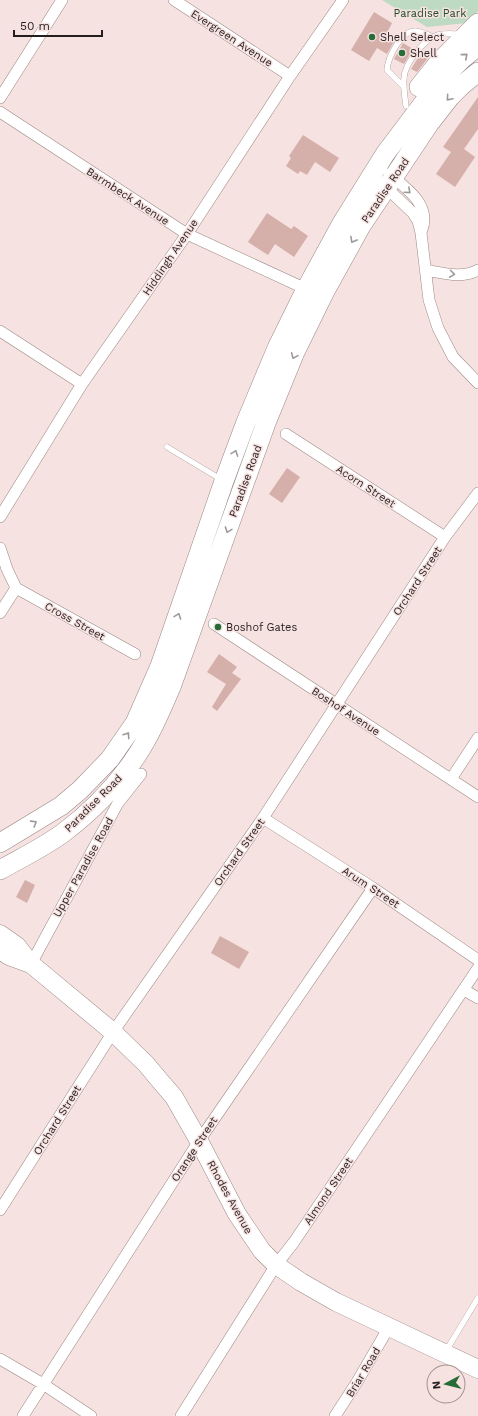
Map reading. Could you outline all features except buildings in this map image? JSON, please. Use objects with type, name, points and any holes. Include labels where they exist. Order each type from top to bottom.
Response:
[{"type":"highway","points":[[396,139],[397,118],[439,62],[474,34]]},
{"type":"highway","name":"Paradise Road","points":[[0,843],[61,806],[80,790],[110,759],[135,723],[160,666],[224,481],[264,378],[306,289],[342,223],[375,170],[396,139],[440,81],[461,60],[474,34]]},
{"type":"highway","name":"Paradise Road","points":[[0,870],[63,833],[86,814],[109,791],[137,755],[158,719],[184,653],[266,422],[289,367],[324,293],[361,226],[443,105],[461,86],[478,72]]},
{"type":"main road","name":"Rhodes Avenue","points":[[0,934],[17,946],[31,964],[112,1032],[146,1064],[174,1097],[237,1214],[262,1251],[276,1265],[325,1296],[478,1369]]},
{"type":"main road","name":"Rhodes Avenue","points":[[0,950],[9,956],[31,964]]},
{"type":"street","points":[[0,98],[62,0]]},
{"type":"street","name":"Evergreen Avenue","points":[[174,0],[290,76]]},
{"type":"street","name":"Hiddingh Avenue","points":[[0,516],[82,384],[186,234],[290,76],[343,0]]},
{"type":"street","name":"Barmbeck Avenue","points":[[0,112],[186,234],[306,289]]},
{"type":"street","points":[[375,170],[390,182],[418,200],[420,204],[424,219],[421,233],[429,300],[438,328],[453,357],[478,383]]},
{"type":"street","points":[[426,270],[461,276],[478,270]]},
{"type":"street","points":[[0,331],[82,384]]},
{"type":"street","name":"Acorn Street","points":[[286,434],[445,537]]},
{"type":"street","name":"Orchard Street","points":[[0,1210],[112,1032],[263,818],[445,537],[478,494]]},
{"type":"street","points":[[0,548],[16,588],[0,613]]},
{"type":"street","name":"Cross Street","points":[[16,588],[135,654]]},
{"type":"street","name":"Boshof Avenue","points":[[214,624],[478,797]]},
{"type":"street","points":[[451,779],[478,738]]},
{"type":"street","name":"Upper Paradise Road","points":[[31,964],[118,803],[141,774]]},
{"type":"street","name":"Arum Street","points":[[263,818],[373,888],[478,960]]},
{"type":"street","name":"Orange Street","points":[[23,1416],[199,1141],[373,888]]},
{"type":"street","name":"Almond Street","points":[[181,1416],[276,1265],[294,1242],[478,968]]},
{"type":"street","points":[[464,990],[478,998]]},
{"type":"street","name":"Briar Road","points":[[335,1416],[389,1327]]},
{"type":"street","points":[[0,1359],[43,1384],[91,1416]]},
{"type":"lane","points":[[404,87],[387,70],[390,56],[403,36],[407,33],[415,31],[433,37]]},
{"type":"lane","points":[[406,106],[404,77],[407,66],[422,45],[433,37],[439,35],[474,34]]},
{"type":"lane","points":[[167,447],[224,481]]},
{"type":"lane","points":[[445,1353],[478,1298]]},
{"type":"green space","name":"Paradise Park","points":[[382,0],[478,0],[478,11],[467,23],[427,27]]},
{"type":"place","name":"Shell Select","points":[[372,37]]},
{"type":"place","name":"Shell","points":[[402,53]]},
{"type":"place","name":"Boshof Gates","points":[[218,627]]}]
